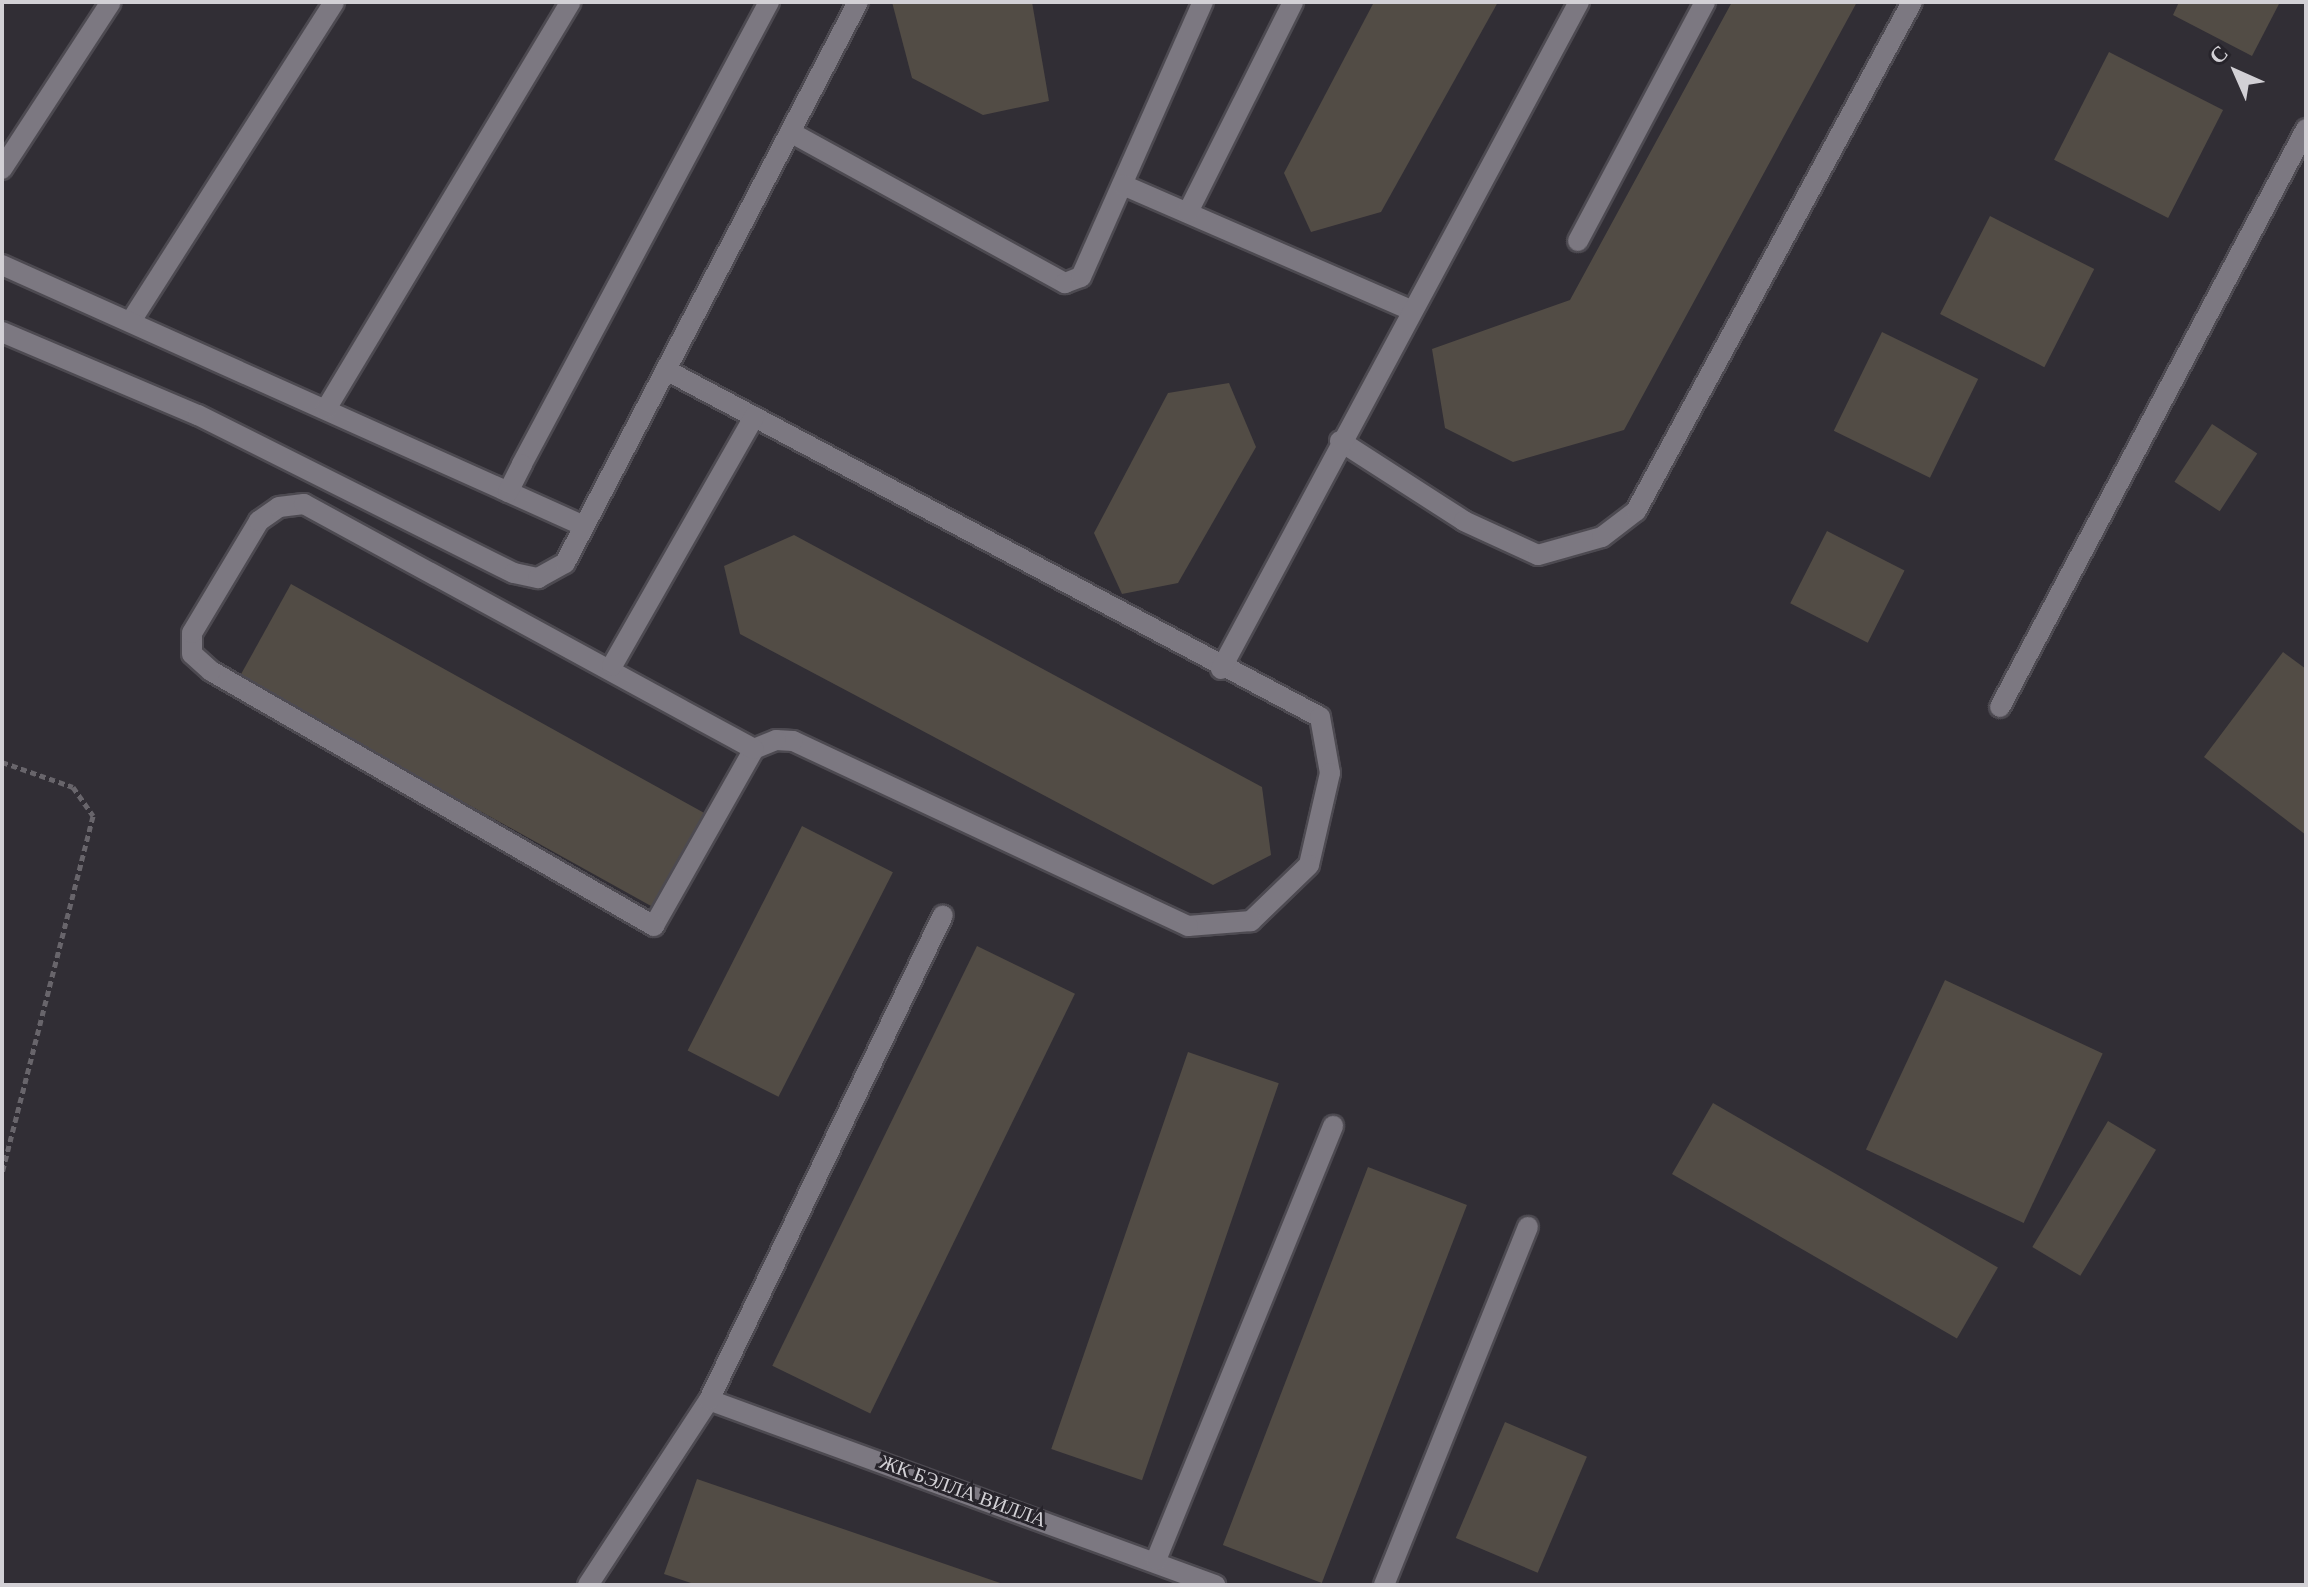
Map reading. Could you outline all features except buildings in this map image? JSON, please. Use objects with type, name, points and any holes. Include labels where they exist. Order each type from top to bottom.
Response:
[{"type":"street","points":[[2,169],[111,2]]},
{"type":"street","points":[[131,321],[334,2]]},
{"type":"street","points":[[326,409],[571,2]]},
{"type":"street","points":[[508,492],[769,2]]},
{"type":"street","points":[[2,332],[198,415],[514,573],[538,578],[565,563],[858,2]]},
{"type":"street","points":[[790,132],[1065,283],[1081,277],[1203,2]]},
{"type":"street","points":[[1188,212],[1293,2]]},
{"type":"street","points":[[1221,669],[1340,441],[1579,2]]},
{"type":"street","points":[[1578,241],[1705,2]]},
{"type":"street","points":[[1340,441],[1464,521],[1538,555],[1602,537],[1636,511],[1912,2]]},
{"type":"street","points":[[2000,707],[2306,129]]},
{"type":"street","points":[[1123,185],[1411,310]]},
{"type":"street","points":[[2,265],[584,526]]},
{"type":"street","points":[[666,370],[1221,669],[1320,717],[1330,773],[1309,865],[1251,921],[1188,926],[793,741],[754,749],[612,666],[304,504],[279,507],[259,521],[192,633],[192,654],[211,671],[654,926],[754,749]]},
{"type":"street","points":[[612,666],[754,417]]},
{"type":"street","points":[[588,1585],[709,1400],[943,915]]},
{"type":"street","points":[[1156,1560],[1333,1126]]},
{"type":"street","points":[[1384,1585],[1528,1227]]},
{"type":"street","name":"ЖК БЭЛЛА ВИЛЛА","points":[[709,1400],[1156,1560],[1215,1585]]},
{"type":"path","points":[[2,762],[73,787],[93,816],[2,1173]]}]
